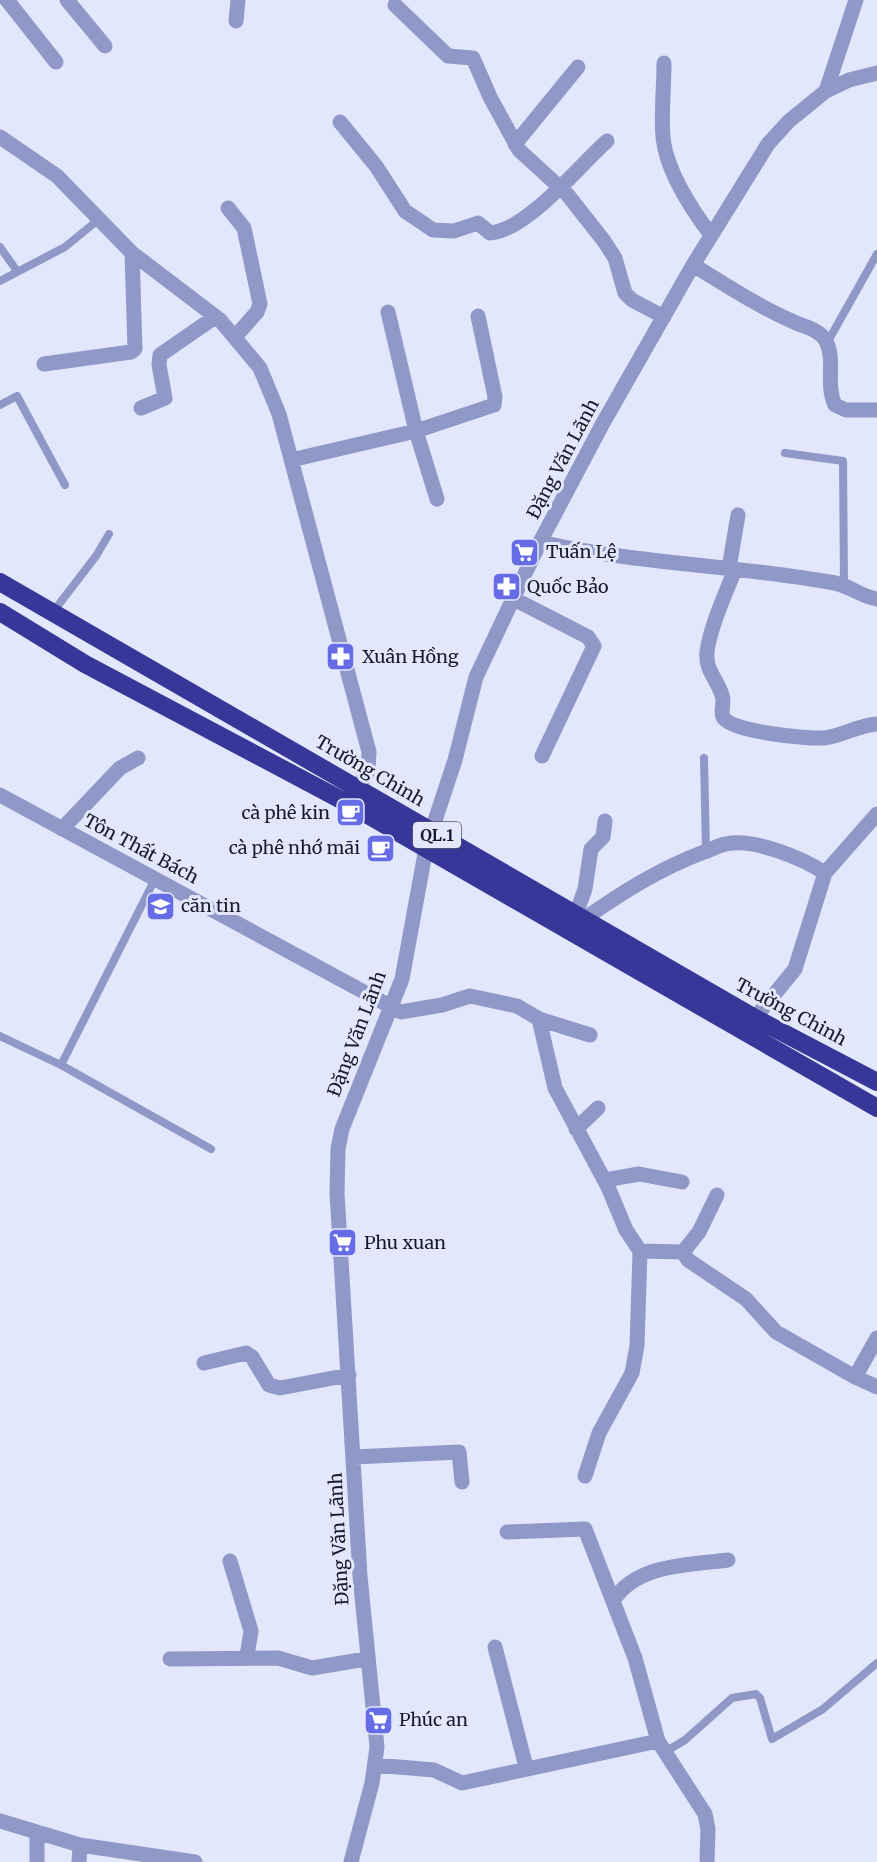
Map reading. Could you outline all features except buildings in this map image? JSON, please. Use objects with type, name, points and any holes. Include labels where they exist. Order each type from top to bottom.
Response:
[{"type":"highway","name":"Trường Chinh","points":[[0,582],[359,790],[429,840],[877,1108]]},
{"type":"highway","name":"Trường Chinh","points":[[0,612],[85,664],[347,803],[429,840],[580,917],[755,1018],[877,1082]]},
{"type":"street","points":[[7,0],[56,62]]},
{"type":"street","points":[[67,0],[105,46]]},
{"type":"street","points":[[236,21],[238,0]]},
{"type":"street","points":[[826,91],[856,0]]},
{"type":"street","points":[[396,4],[448,56],[473,58],[515,144],[559,186],[615,258],[625,292],[632,300],[664,316]]},
{"type":"street","points":[[664,63],[663,138],[681,189],[692,210],[711,236]]},
{"type":"street","points":[[515,144],[578,67]]},
{"type":"street","name":"Đặng Văn Lãnh","points":[[351,1862],[375,1765],[377,1747],[366,1659],[337,1193],[338,1149],[351,1102],[402,979],[429,840],[455,760],[476,677],[540,542],[693,265],[768,144],[789,121],[826,91],[849,80],[877,73]]},
{"type":"street","points":[[340,122],[376,166],[405,211],[433,230],[454,231],[478,223],[490,232],[496,232],[526,218],[607,141]]},
{"type":"street","points":[[0,137],[57,176],[132,253],[215,317],[235,337],[267,380],[291,460],[369,752],[368,771],[359,790],[347,803]]},
{"type":"street","points":[[228,208],[244,228],[260,304],[257,312],[235,337]]},
{"type":"street","points":[[132,253],[135,348]]},
{"type":"street","points":[[693,265],[788,320],[818,333],[827,343],[831,362],[830,388],[835,405],[846,410],[877,410]]},
{"type":"street","points":[[388,312],[416,431],[437,499]]},
{"type":"street","points":[[291,460],[416,431],[494,405],[495,397],[478,316]]},
{"type":"street","points":[[141,408],[165,398],[159,365],[160,355],[215,317]]},
{"type":"street","points":[[135,348],[160,355]]},
{"type":"street","points":[[44,364],[130,352],[135,348]]},
{"type":"street","points":[[738,515],[732,569],[707,650],[710,673],[722,695],[722,716],[726,721],[760,731],[796,737],[824,738],[856,726],[877,724]]},
{"type":"street","points":[[540,542],[598,555],[732,569],[844,586],[866,597],[877,599]]},
{"type":"street","points":[[514,599],[588,637],[594,646],[542,756]]},
{"type":"street","points":[[62,829],[120,768],[138,758]]},
{"type":"street","name":"Tôn Thất Bách","points":[[0,795],[401,1012],[442,1005],[470,996],[517,1006],[539,1019],[590,1035]]},
{"type":"street","points":[[755,1018],[795,969],[825,873],[877,814]]},
{"type":"street","points":[[580,917],[591,849],[603,837],[605,821]]},
{"type":"street","points":[[580,917],[663,868],[726,843],[760,846],[807,861],[825,873]]},
{"type":"street","points":[[539,1019],[549,1071],[564,1107],[604,1180],[626,1230],[640,1251],[637,1346],[632,1373],[599,1433],[585,1476]]},
{"type":"street","points":[[576,1129],[598,1108]]},
{"type":"street","points":[[604,1180],[639,1174],[682,1182]]},
{"type":"street","points":[[683,1252],[699,1232],[717,1195]]},
{"type":"street","points":[[640,1251],[683,1252]]},
{"type":"street","points":[[683,1252],[688,1260],[746,1299],[776,1332],[877,1387]]},
{"type":"street","points":[[855,1377],[877,1338]]},
{"type":"street","points":[[204,1363],[246,1353],[252,1356],[269,1385],[280,1388],[349,1375]]},
{"type":"street","points":[[354,1457],[459,1452],[462,1482]]},
{"type":"street","points":[[507,1532],[585,1529],[635,1658],[661,1746],[705,1814],[708,1829],[707,1862]]},
{"type":"street","points":[[613,1601],[625,1584],[650,1573],[728,1560]]},
{"type":"street","points":[[230,1561],[251,1631],[246,1656]]},
{"type":"street","points":[[495,1647],[526,1767]]},
{"type":"street","points":[[170,1659],[246,1656],[278,1658],[312,1668],[366,1659]]},
{"type":"street","points":[[375,1765],[434,1770],[462,1783],[526,1767],[661,1746]]},
{"type":"street","points":[[0,1821],[123,1857],[195,1862]]},
{"type":"street","points":[[37,1832],[37,1862]]},
{"type":"street","points":[[79,1862],[80,1845]]},
{"type":"lane","points":[[0,280],[65,247],[98,220]]},
{"type":"lane","points":[[0,247],[17,271]]},
{"type":"lane","points":[[827,343],[877,254]]},
{"type":"lane","points":[[0,405],[17,396],[65,485]]},
{"type":"lane","points":[[785,453],[843,461],[844,586]]},
{"type":"lane","points":[[53,612],[96,556],[109,534]]},
{"type":"lane","points":[[704,758],[706,852]]},
{"type":"lane","points":[[61,1065],[155,879]]},
{"type":"lane","points":[[0,1036],[61,1065],[211,1149]]},
{"type":"lane","points":[[661,1746],[685,1740],[732,1698],[743,1694],[756,1694],[760,1698],[772,1738],[823,1709],[877,1663]]},
{"type":"place","name":"Tuấn Lệ","points":[[525,552]]},
{"type":"place","name":"Quốc Bảo","points":[[506,587]]},
{"type":"place","name":"Xuân Hồng","points":[[341,657]]},
{"type":"place","name":"cà phê kin","points":[[351,813]]},
{"type":"place","name":"cà phê nhớ mãi","points":[[381,848]]},
{"type":"place","name":"căn tin","points":[[160,906]]},
{"type":"place","name":"Phu xuan","points":[[343,1243]]},
{"type":"place","name":"Phúc an","points":[[378,1720]]}]
